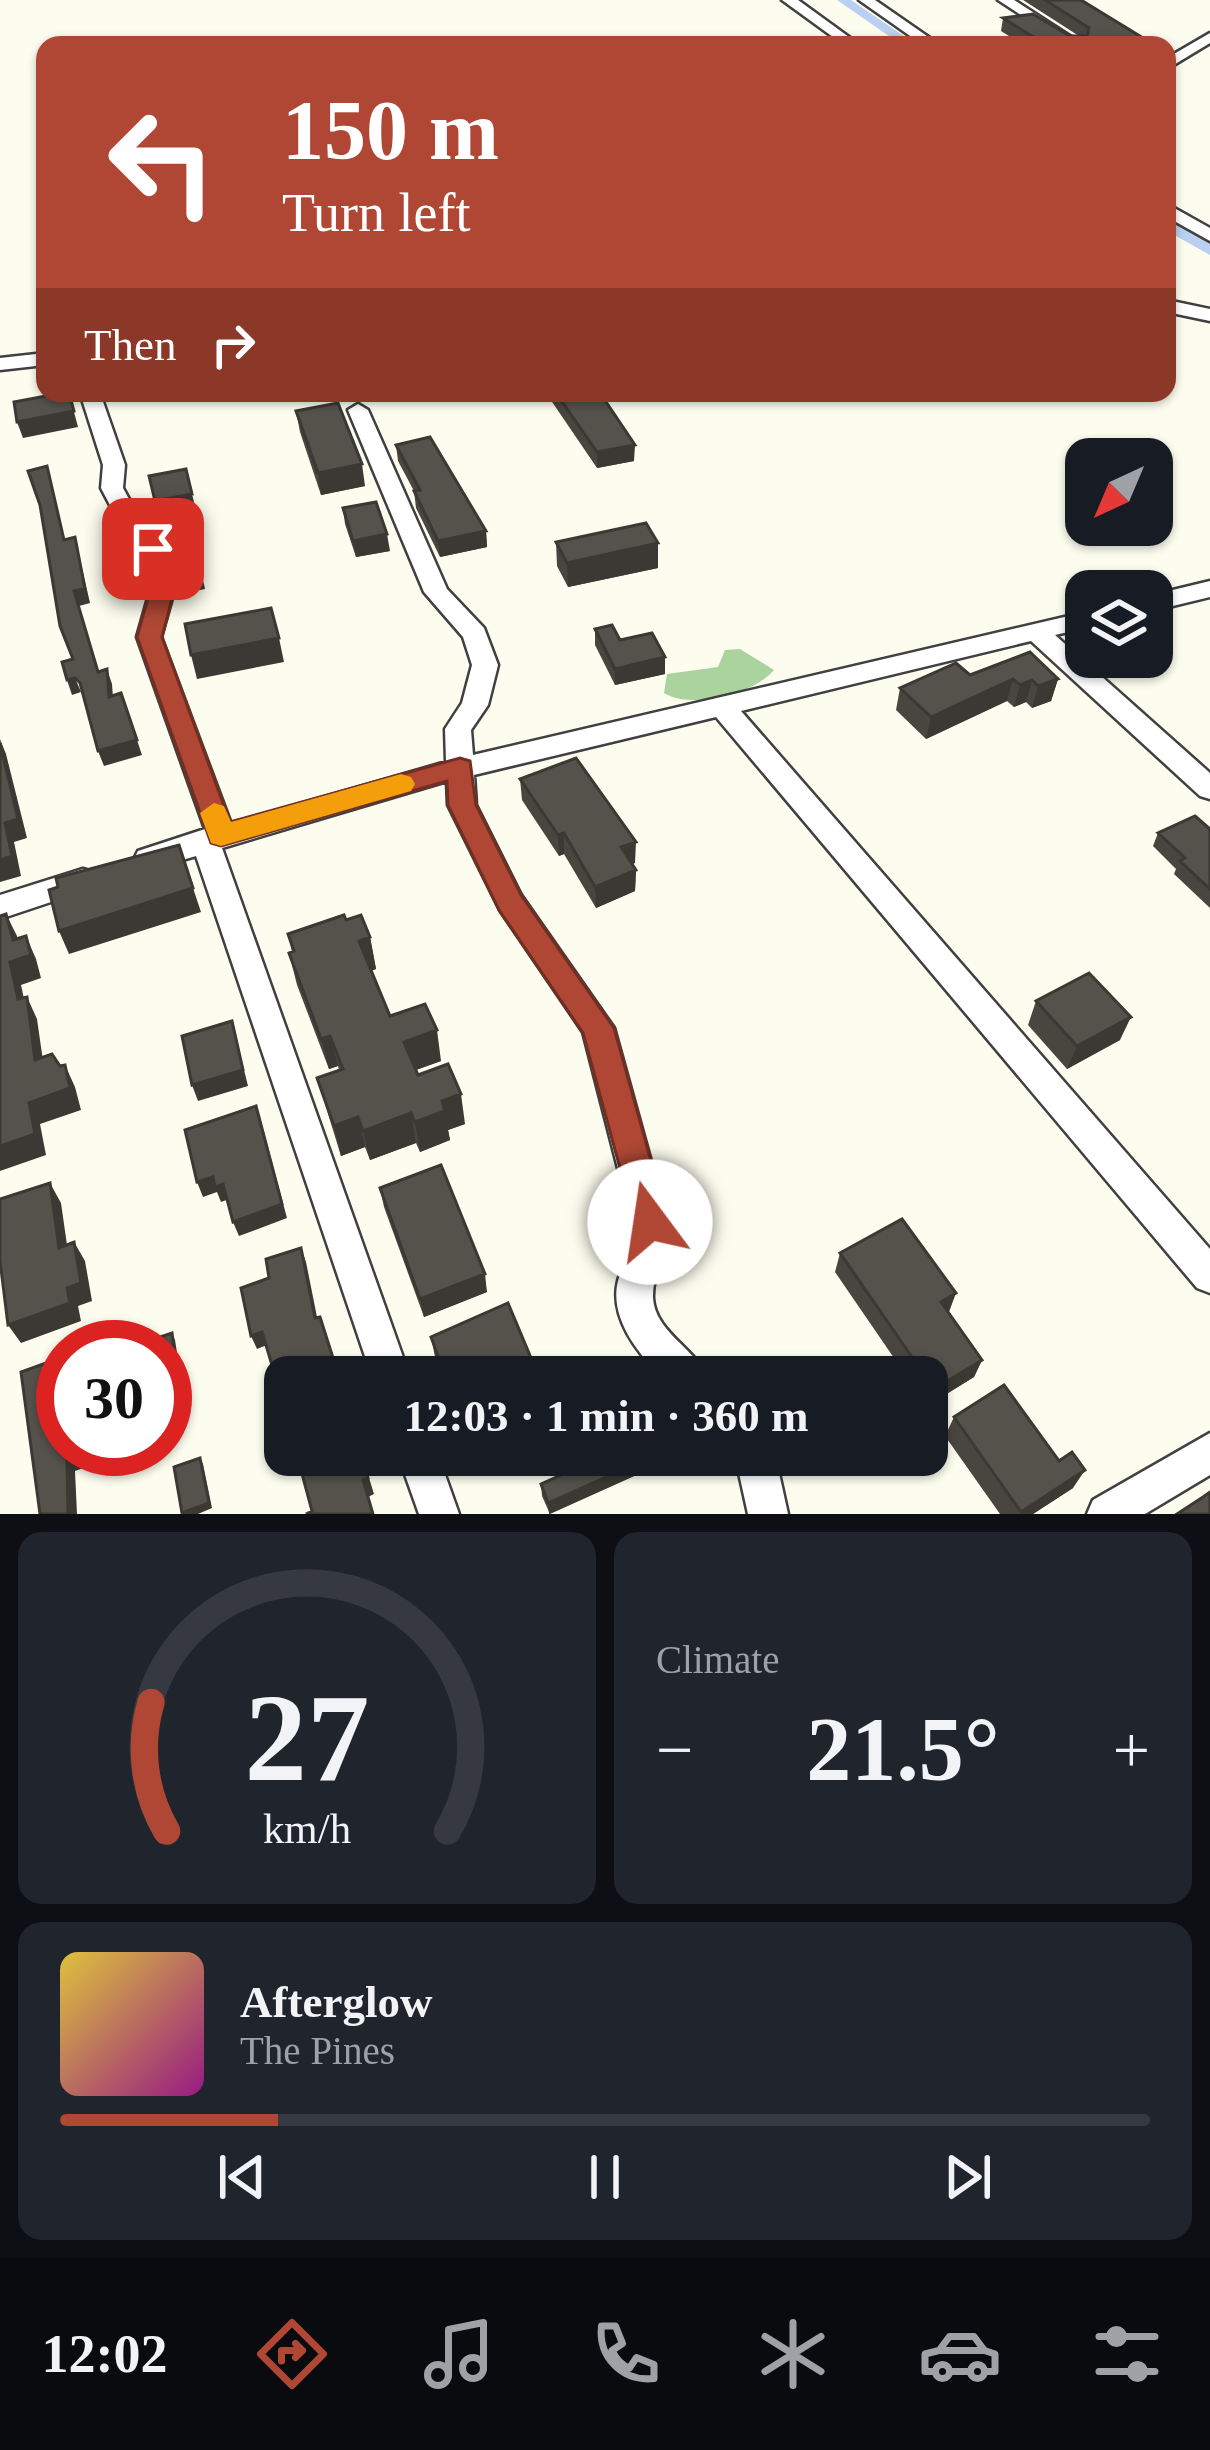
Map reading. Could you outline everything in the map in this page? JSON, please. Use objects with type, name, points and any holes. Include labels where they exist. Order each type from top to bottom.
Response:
[{"type":"street","points":[[789,0],[840,36]]},
{"type":"street","points":[[866,0],[920,36]]},
{"type":"street","points":[[1005,0],[1063,36]]},
{"type":"street","points":[[1176,59],[1210,37]]},
{"type":"street","points":[[1176,215],[1210,236]]},
{"type":"street","points":[[1176,308],[1210,315]]},
{"type":"street","points":[[0,364],[36,360]]},
{"type":"street","points":[[93,402],[114,465],[112,488],[132,526],[153,549],[161,571],[162,591],[149,637],[384,1356]]},
{"type":"street","points":[[358,410],[436,592],[475,634],[485,665],[476,705],[458,729],[462,805],[510,902],[598,1028],[650,1222],[651,1252],[637,1276],[633,1305],[646,1331],[669,1356]]},
{"type":"street","points":[[1173,598],[1210,589]]},
{"type":"street","points":[[0,907],[213,838],[460,768],[1065,625]]},
{"type":"street","points":[[1036,632],[1210,789]]},
{"type":"street","points":[[722,706],[1210,1276]]},
{"type":"street","points":[[1107,1514],[1210,1453]]},
{"type":"street","points":[[425,1476],[439,1514]]},
{"type":"street","points":[[760,1476],[768,1514]]},
{"type":"green space","points":[[740,649],[774,670],[752,686],[722,697],[691,700],[664,693],[667,674],[718,667],[725,650]]},
{"type":"building","points":[[1045,0],[1081,0],[1140,36],[1087,36],[1089,28]]},
{"type":"building","points":[[1033,14],[1070,36],[1032,36],[1003,18]]},
{"type":"building","points":[[36,398],[36,402],[72,402],[74,411],[17,422],[14,402]]},
{"type":"building","points":[[562,402],[606,402],[635,445],[597,452]]},
{"type":"building","points":[[338,403],[362,464],[318,473],[296,411]]},
{"type":"building","points":[[430,437],[486,531],[438,541],[414,491],[420,490],[396,445]]},
{"type":"building","points":[[47,466],[64,540],[75,537],[85,589],[74,591],[98,672],[107,669],[109,697],[121,693],[137,740],[98,751],[80,683],[75,678],[67,680],[62,662],[73,659],[60,626],[40,505],[28,471]]},
{"type":"building","points":[[186,469],[192,494],[155,501],[149,476]]},
{"type":"building","points":[[376,502],[387,534],[353,541],[343,508]]},
{"type":"building","points":[[646,523],[658,543],[567,563],[556,542]]},
{"type":"building","points":[[196,553],[201,572],[177,577],[173,558]]},
{"type":"building","points":[[271,608],[279,638],[191,655],[185,624]]},
{"type":"building","points":[[612,625],[620,640],[652,633],[665,657],[615,669],[595,629]]},
{"type":"building","points":[[1030,652],[1058,679],[1038,686],[1032,680],[1020,685],[1013,679],[931,717],[900,688],[956,663],[970,675]]},
{"type":"building","points":[[0,743],[18,819],[5,823],[12,856],[0,860]]},
{"type":"building","points":[[576,758],[636,842],[621,847],[636,870],[595,887],[564,833],[558,835],[520,779]]},
{"type":"building","points":[[1195,816],[1210,829],[1210,889],[1158,833]]},
{"type":"building","points":[[179,845],[193,888],[59,931],[49,890],[58,887],[56,878]]},
{"type":"building","points":[[6,914],[13,940],[26,936],[31,955],[10,962],[18,999],[27,997],[35,1060],[52,1054],[60,1066],[65,1065],[70,1088],[29,1103],[35,1134],[0,1146],[0,916]]},
{"type":"building","points":[[344,915],[346,920],[361,915],[370,937],[359,941],[390,1016],[425,1004],[437,1030],[404,1042],[418,1075],[448,1064],[461,1094],[442,1101],[445,1111],[415,1122],[411,1113],[363,1131],[358,1117],[334,1126],[317,1078],[343,1069],[330,1036],[321,1039],[289,953],[294,951],[288,934]]},
{"type":"building","points":[[1089,973],[1131,1017],[1077,1046],[1036,1001]]},
{"type":"building","points":[[232,1021],[243,1070],[192,1085],[182,1036]]},
{"type":"building","points":[[256,1106],[282,1204],[233,1222],[223,1184],[215,1187],[213,1177],[197,1182],[185,1130]]},
{"type":"building","points":[[441,1165],[485,1274],[420,1299],[380,1188]]},
{"type":"building","points":[[50,1183],[59,1248],[74,1242],[81,1283],[67,1288],[70,1303],[8,1325],[0,1261],[0,1199]]},
{"type":"building","points":[[902,1219],[956,1293],[941,1302],[982,1360],[948,1381],[948,1356],[911,1356],[840,1253]]},
{"type":"building","points":[[301,1248],[315,1318],[320,1317],[332,1356],[269,1356],[262,1332],[251,1336],[241,1288],[269,1278],[266,1259]]},
{"type":"building","points":[[508,1303],[530,1356],[438,1356],[431,1337]]},
{"type":"building","points":[[36,1367],[36,1476],[67,1476],[68,1514],[40,1514],[21,1372]]},
{"type":"building","points":[[1004,1385],[1059,1461],[1072,1452],[1085,1470],[1021,1512],[954,1417]]},
{"type":"building","points":[[200,1458],[209,1503],[182,1513],[176,1476],[192,1476],[192,1461]]},
{"type":"building","points":[[303,1476],[367,1476],[363,1480],[373,1514],[306,1514],[312,1511]]},
{"type":"building","points":[[559,1476],[608,1476],[548,1503],[541,1484]]},
{"type":"building","points":[[1210,1492],[1210,1514],[1177,1514],[1203,1497]]},
{"type":"waterway","points":[[843,0],[897,36]]},
{"type":"waterway","points":[[1176,229],[1210,250]]},
{"type":"slow traffic","points":[[214,813],[221,836],[401,784]]},
{"type":"route","points":[[153,549],[162,591],[149,637],[221,836],[460,768],[462,805],[510,902],[598,1028],[650,1222]]}]
